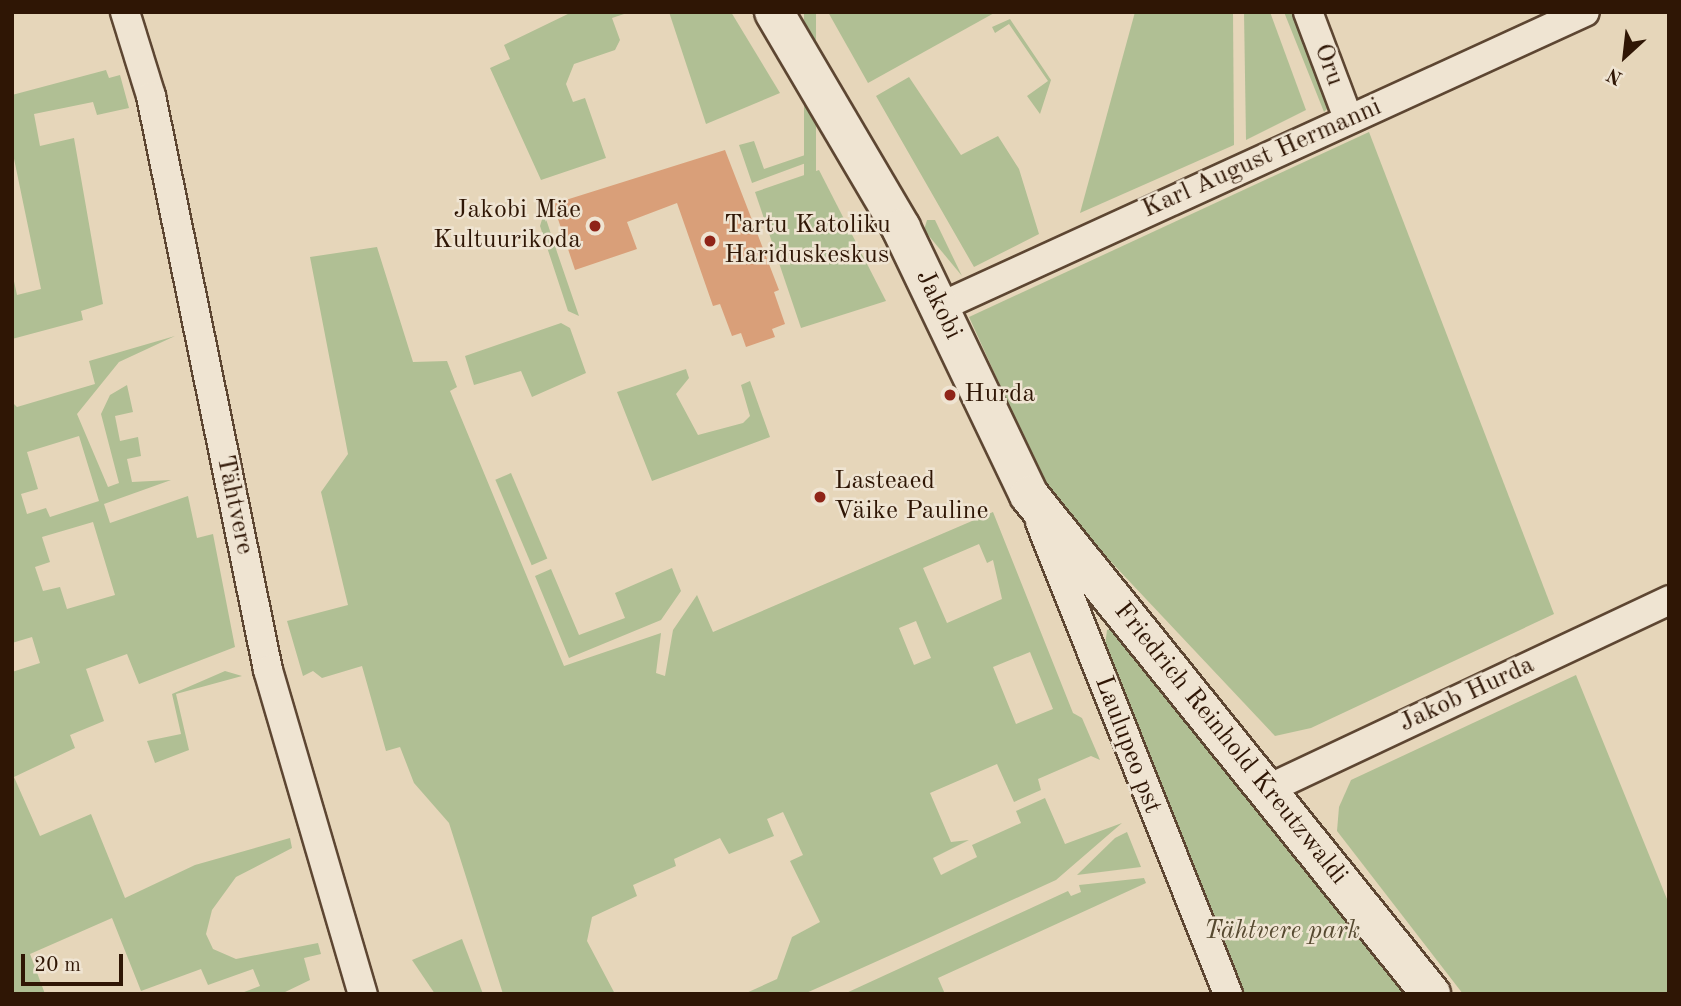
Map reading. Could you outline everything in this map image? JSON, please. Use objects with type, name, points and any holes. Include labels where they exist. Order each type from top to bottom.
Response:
[{"type":"main road","name":"Jakobi","points":[[774,12],[901,228],[1030,495]]},
{"type":"main road","name":"Friedrich Reinhold Kreutzwaldi","points":[[1030,495],[1430,994]]},
{"type":"street","name":"Tähtvere","points":[[125,12],[151,96],[268,670],[363,994]]},
{"type":"street","name":"Oru","points":[[1308,12],[1348,118]]},
{"type":"street","name":"Karl August Hermanni","points":[[940,307],[1348,118],[1585,12]]},
{"type":"street","name":"Laulupeo pst","points":[[1030,495],[1228,994]]},
{"type":"street","name":"Jakob Hurda","points":[[1266,790],[1669,600]]},
{"type":"green space","points":[[572,12],[630,12],[612,18],[620,40],[615,50],[574,64],[566,84],[573,102],[585,98],[606,158],[541,180],[490,68],[510,59],[504,45]]},
{"type":"green space","points":[[669,12],[731,12],[780,93],[706,124]]},
{"type":"green space","points":[[804,12],[816,12],[816,234],[804,234]]},
{"type":"green space","points":[[828,12],[996,12],[868,83]]},
{"type":"green space","points":[[1135,12],[1233,12],[1234,145],[1080,213]]},
{"type":"green space","points":[[1244,12],[1270,12],[1306,110],[1246,140]]},
{"type":"green space","points":[[1284,12],[1297,12],[1330,106],[1324,112]]},
{"type":"green space","points":[[1010,19],[1051,80],[1040,114],[1027,96],[1048,81],[1009,24],[995,33],[992,27]]},
{"type":"green space","points":[[106,70],[109,78],[120,75],[129,108],[97,115],[93,102],[34,114],[40,146],[74,138],[103,304],[81,311],[83,320],[12,339],[12,272],[17,295],[41,289],[12,149],[12,95]]},
{"type":"green space","points":[[909,77],[961,155],[998,136],[1019,169],[1039,234],[974,267],[876,96]]},
{"type":"green space","points":[[1369,132],[1554,614],[1311,728],[1275,736],[1081,530],[1044,482],[969,317]]},
{"type":"green space","points":[[754,141],[764,169],[811,153],[814,160],[752,183],[739,145]]},
{"type":"green space","points":[[819,170],[886,301],[801,328],[755,192]]},
{"type":"green space","points":[[544,213],[579,316],[568,311],[540,226]]},
{"type":"green space","points":[[927,220],[935,220],[962,276],[924,230]]},
{"type":"green space","points":[[377,247],[413,362],[447,361],[457,387],[450,391],[564,666],[661,633],[656,673],[665,676],[673,630],[697,595],[713,632],[993,512],[1073,713],[1082,718],[1100,760],[1091,756],[1038,779],[1041,790],[1014,802],[997,764],[930,793],[951,842],[969,840],[933,858],[941,875],[977,857],[972,845],[1021,823],[1016,811],[1045,798],[1065,844],[1122,823],[1056,880],[922,941],[804,994],[744,994],[777,979],[792,937],[820,922],[790,861],[803,855],[783,812],[767,819],[774,836],[729,854],[720,838],[674,859],[676,866],[633,885],[637,896],[592,917],[587,941],[615,994],[503,994],[449,823],[414,783],[400,747],[386,751],[362,666],[322,678],[313,671],[303,676],[287,621],[348,605],[321,492],[348,454],[310,257]],"holes":[[[979,544],[987,563],[993,560],[1002,599],[947,623],[923,568]],[[916,621],[931,658],[914,665],[899,628]],[[1030,652],[1053,709],[1016,724],[993,667]]]},
{"type":"green space","points":[[561,323],[570,328],[586,373],[532,397],[521,371],[474,385],[465,356]]},
{"type":"green space","points":[[175,336],[119,362],[77,414],[108,487],[119,483],[101,414],[110,395],[127,385],[133,412],[115,416],[120,441],[138,437],[141,456],[127,459],[132,482],[171,480],[104,504],[110,523],[188,496],[197,538],[213,534],[235,647],[139,684],[127,654],[86,669],[104,721],[70,735],[75,748],[14,777],[40,836],[91,814],[125,898],[195,865],[290,838],[292,848],[236,877],[212,910],[206,934],[213,949],[236,959],[318,943],[321,954],[304,958],[310,980],[281,994],[239,994],[260,986],[253,969],[208,985],[201,969],[141,991],[112,918],[30,954],[45,994],[12,994],[12,672],[40,663],[32,637],[12,643],[12,402],[17,407],[95,384],[89,361]],"holes":[[[79,436],[99,501],[50,517],[46,508],[27,514],[21,494],[38,489],[27,452]],[[93,522],[115,595],[67,609],[60,587],[43,591],[35,567],[50,562],[42,537]]]},
{"type":"green space","points":[[686,369],[689,378],[676,394],[698,435],[743,423],[750,416],[741,385],[750,381],[770,437],[652,481],[617,392]]},
{"type":"green space","points":[[511,473],[547,559],[532,565],[495,480]]},
{"type":"green space","points":[[672,568],[681,591],[661,620],[569,658],[535,576],[551,569],[579,635],[625,618],[615,593]]},
{"type":"green space","name":"Tähtvere park","points":[[1115,628],[1407,994],[1244,994],[1136,740],[1105,646],[1107,630]]},
{"type":"green space","points":[[225,671],[242,676],[176,694],[189,750],[155,763],[147,741],[181,734],[172,694]]},
{"type":"green space","points":[[1576,675],[1669,904],[1669,994],[1463,994],[1337,831],[1339,807],[1351,780]]},
{"type":"green space","points":[[1127,832],[1141,867],[1077,875],[1115,838]]},
{"type":"green space","points":[[1144,878],[1146,883],[938,978],[945,994],[844,994],[1068,891],[1071,896],[1081,892],[1079,885]]},
{"type":"green space","points":[[462,939],[483,994],[435,994],[412,960]]},
{"type":"building","points":[[725,150],[779,290],[774,292],[785,324],[772,329],[775,337],[746,347],[741,333],[732,336],[720,304],[713,306],[677,203],[627,222],[637,249],[575,270],[553,204]]},
{"type":"place","name":"Jakobi Mäe Kultuurikoda","points":[[595,226]]},
{"type":"place","name":"Tartu Katoliku Hariduskeskus","points":[[710,241]]},
{"type":"place","name":"Hurda","points":[[950,395]]},
{"type":"place","name":"Lasteaed Väike Pauline","points":[[820,497]]}]
